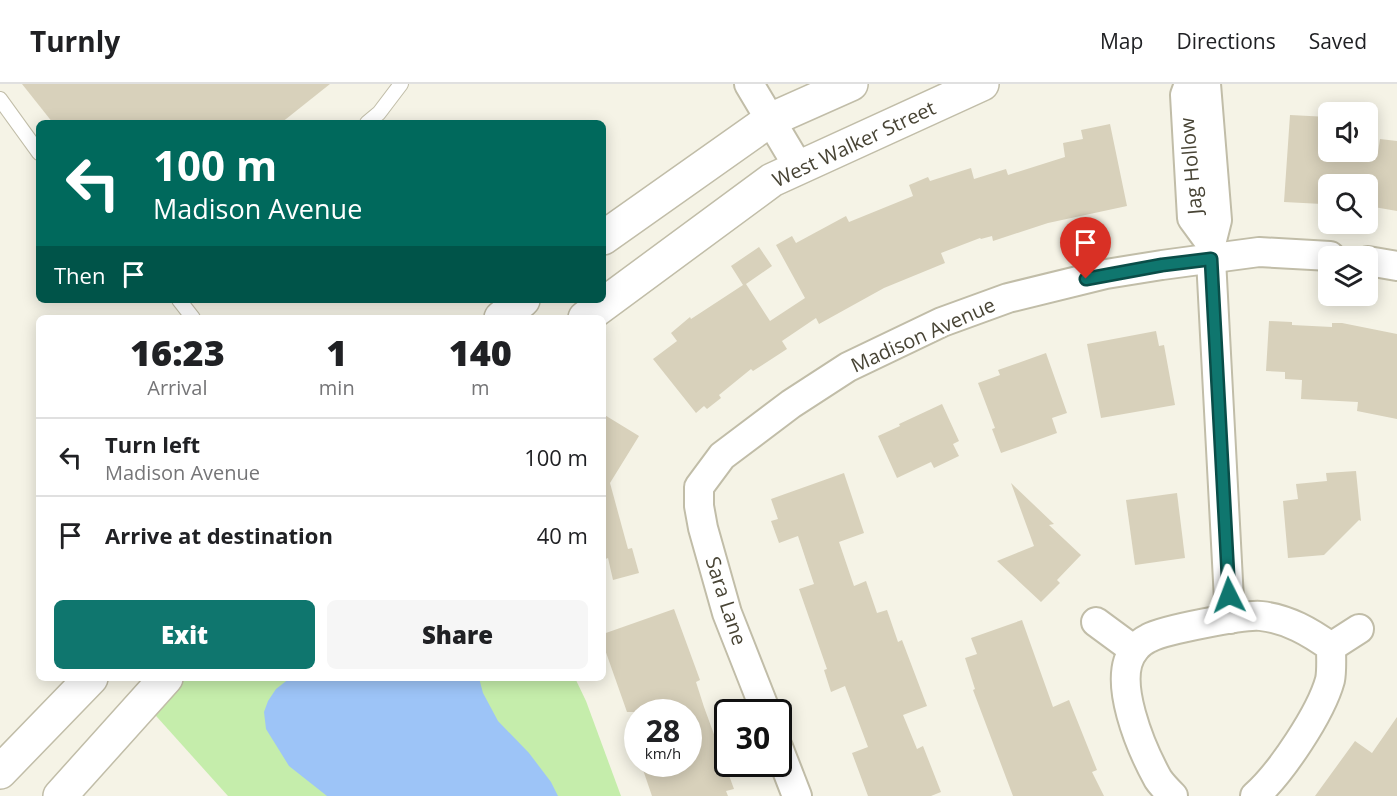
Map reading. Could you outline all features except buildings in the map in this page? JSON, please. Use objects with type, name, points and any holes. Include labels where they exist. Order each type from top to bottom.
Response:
[{"type":"street","points":[[749,84],[799,168]]},
{"type":"street","points":[[606,236],[770,120],[851,84]]},
{"type":"street","name":"West Walker Street","points":[[606,303],[772,180],[982,84]]},
{"type":"street","name":"Jag Hollow","points":[[1189,84],[1185,95],[1192,218],[1211,252]]},
{"type":"street","name":"Jag Hollow","points":[[1206,84],[1217,220],[1211,252],[1230,619]]},
{"type":"street","name":"Madison Avenue","points":[[699,486],[722,456],[818,384],[942,322],[1008,298],[1211,252],[1318,255]]},
{"type":"street","points":[[1378,263],[1397,266]]},
{"type":"street","points":[[505,315],[520,303]]},
{"type":"street","name":"West Walker Street","points":[[589,315],[605,303]]},
{"type":"street","name":"Sara Lane","points":[[699,486],[699,506],[703,528],[722,595],[760,699]]},
{"type":"street","points":[[1173,796],[1159,780],[1137,732],[1130,708],[1125,686],[1126,667],[1134,650],[1148,638],[1167,632],[1230,619],[1260,616],[1305,629],[1331,647]]},
{"type":"street","points":[[1096,622],[1134,650]]},
{"type":"street","points":[[1331,647],[1359,629]]},
{"type":"street","points":[[1255,796],[1278,770],[1323,700],[1330,677],[1331,647]]},
{"type":"street","points":[[0,772],[88,681]]},
{"type":"street","points":[[60,796],[163,681]]},
{"type":"street","points":[[790,777],[797,796]]},
{"type":"lane","points":[[371,120],[401,84]]},
{"type":"lane","points":[[0,99],[36,149]]},
{"type":"lane","points":[[181,303],[191,315]]},
{"type":"green space","points":[[172,681],[576,681],[621,796],[228,796],[148,707]]},
{"type":"water","points":[[286,681],[480,681],[483,693],[498,721],[529,753],[551,782],[558,796],[327,796],[289,766],[266,729],[264,712],[276,689]]},
{"type":"route","points":[[1086,279],[1162,265],[1211,259],[1229,595]]}]
